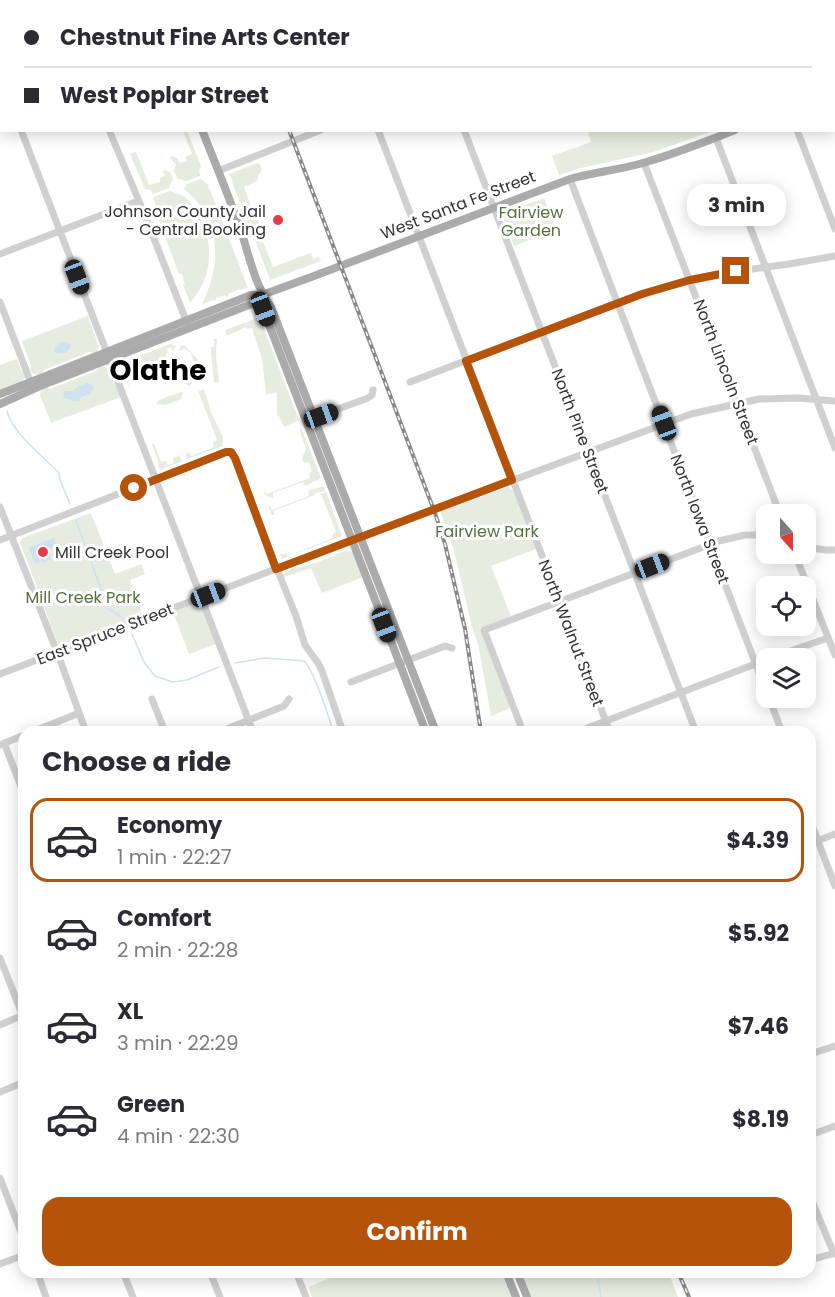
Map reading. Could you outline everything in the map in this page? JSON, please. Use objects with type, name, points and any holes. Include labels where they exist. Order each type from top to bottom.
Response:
[{"type":"main road","points":[[203,132],[262,295],[263,309],[424,726]]},
{"type":"main road","name":"West Santa Fe Street","points":[[32,385],[187,324],[251,295],[262,295],[570,179],[645,163],[730,132]]},
{"type":"main road","points":[[262,295],[271,307],[434,726]]},
{"type":"main road","points":[[0,394],[32,385]]},
{"type":"main road","points":[[0,404],[32,385]]},
{"type":"main road","points":[[508,1278],[516,1297]]},
{"type":"main road","points":[[519,1278],[527,1297]]},
{"type":"street","points":[[22,132],[250,726]]},
{"type":"street","points":[[110,132],[187,324]]},
{"type":"street","points":[[218,171],[316,132]]},
{"type":"street","name":"North Walnut Street","points":[[379,132],[607,726]]},
{"type":"street","name":"North Pine Street","points":[[465,132],[694,726]]},
{"type":"street","points":[[797,132],[835,229]]},
{"type":"street","points":[[716,138],[835,448]]},
{"type":"street","name":"North Lincoln Street","points":[[645,163],[776,504]]},
{"type":"street","name":"North Iowa Street","points":[[570,179],[756,664]]},
{"type":"street","points":[[0,254],[138,201]]},
{"type":"street","points":[[410,382],[652,291],[723,273],[835,256]]},
{"type":"street","points":[[0,302],[32,385]]},
{"type":"street","points":[[306,421],[368,398],[372,395],[373,390]]},
{"type":"street","name":"East Spruce Street","points":[[0,674],[691,414],[759,399],[835,401]]},
{"type":"street","points":[[0,540],[231,453],[235,458],[296,616],[305,645],[322,671],[341,726]]},
{"type":"street","points":[[0,507],[84,726]]},
{"type":"street","points":[[521,726],[484,630],[710,544],[739,536],[756,536]]},
{"type":"street","points":[[816,548],[835,550]]},
{"type":"street","points":[[799,564],[835,655]]},
{"type":"street","points":[[799,648],[828,638]]},
{"type":"street","points":[[351,682],[445,646],[452,648]]},
{"type":"street","points":[[592,726],[756,664]]},
{"type":"street","points":[[152,699],[163,726]]},
{"type":"street","points":[[235,726],[284,706],[289,699]]},
{"type":"street","points":[[773,708],[781,726]]},
{"type":"street","points":[[47,726],[79,713]]},
{"type":"street","points":[[18,737],[2,744],[18,780]]},
{"type":"street","points":[[818,841],[835,834]]},
{"type":"street","points":[[816,836],[835,886]]},
{"type":"street","points":[[0,958],[18,1004]]},
{"type":"street","points":[[0,1025],[18,1019]]},
{"type":"street","points":[[816,1052],[835,1046]]},
{"type":"street","points":[[0,1092],[18,1084]]},
{"type":"street","points":[[816,1133],[835,1126]]},
{"type":"street","points":[[0,1178],[18,1224]]},
{"type":"street","points":[[816,1210],[834,1253],[816,1258]]},
{"type":"street","points":[[0,1264],[18,1257]]},
{"type":"street","points":[[39,1278],[46,1297]]},
{"type":"street","points":[[125,1278],[133,1297]]},
{"type":"street","points":[[212,1278],[220,1297]]},
{"type":"street","points":[[298,1278],[306,1297]]},
{"type":"green space","points":[[183,132],[187,132],[201,166],[200,176],[186,181],[177,178],[174,171],[176,164],[170,158],[172,156],[177,158],[180,163],[187,161],[185,157],[192,154]]},
{"type":"green space","points":[[588,132],[710,132],[653,152],[559,175],[552,156],[591,142]]},
{"type":"green space","points":[[136,152],[149,185],[160,182],[160,178],[165,176],[163,171],[165,170],[170,172],[173,179],[169,188],[153,194],[150,190],[145,189],[130,154]]},
{"type":"green space","points":[[258,163],[262,170],[257,181],[244,187],[254,215],[257,215],[261,228],[258,229],[249,224],[229,174]]},
{"type":"green space","points":[[201,179],[208,185],[248,288],[202,304],[213,273],[215,243],[206,214],[197,201],[184,189],[187,184]]},
{"type":"green space","points":[[170,191],[183,196],[198,213],[209,245],[205,278],[190,303],[183,285],[185,284],[182,274],[179,274],[153,198]]},
{"type":"green space","name":"Fairview Garden","points":[[544,198],[556,230],[514,246],[503,218],[505,212]]},
{"type":"green space","points":[[251,229],[260,234],[273,267],[311,253],[313,259],[319,257],[321,261],[270,280]]},
{"type":"green space","points":[[88,316],[99,347],[98,350],[44,370],[40,374],[32,373],[22,341]]},
{"type":"green space","points":[[260,318],[299,420],[284,427],[277,415],[277,393],[266,394],[262,359],[252,328],[247,329],[246,327],[227,336],[225,330]]},
{"type":"green space","points":[[214,339],[217,339],[216,357],[219,382],[214,383],[211,347],[214,347]]},
{"type":"green space","points":[[170,344],[176,346],[173,351],[171,347],[167,349],[167,358],[128,373],[130,390],[120,364]]},
{"type":"green space","points":[[182,345],[185,346],[201,363],[190,386],[184,383],[187,382],[185,373],[193,370],[195,364],[190,352],[185,349],[178,351]]},
{"type":"green space","points":[[17,359],[25,378],[0,390],[0,365]]},
{"type":"green space","points":[[103,366],[108,369],[121,397],[51,423],[40,395],[41,390],[48,387],[50,389],[96,371]]},
{"type":"green space","points":[[204,389],[211,412],[223,437],[223,446],[187,459],[187,452],[191,456],[214,447],[213,442],[217,440],[199,393]]},
{"type":"green space","points":[[183,393],[181,399],[166,405],[156,404],[159,400]]},
{"type":"green space","points":[[301,427],[321,478],[305,486],[303,482],[273,493],[273,498],[267,496],[264,491],[267,494],[310,478],[309,474],[312,471],[309,462],[304,463],[302,458],[306,449],[300,431]]},
{"type":"green space","points":[[154,444],[161,462],[166,461],[168,465],[174,463],[173,458],[178,456],[182,461],[160,470],[152,445]]},
{"type":"green space","points":[[324,486],[325,491],[273,511],[274,515],[272,515],[270,506],[272,510],[309,496],[308,491]]},
{"type":"green space","name":"Fairview Park","points":[[508,487],[514,491],[536,549],[491,566],[511,616],[480,628],[511,708],[491,716],[478,643],[473,631],[454,551],[440,510]]},
{"type":"green space","points":[[326,492],[342,536],[282,559],[280,554],[286,552],[288,556],[333,538],[332,535],[336,532],[320,494]]},
{"type":"green space","name":"Mill Creek Park","points":[[91,513],[115,574],[141,564],[145,574],[130,580],[143,617],[63,646],[58,644],[20,542],[22,538]]},
{"type":"green space","points":[[351,551],[354,554],[363,577],[322,593],[311,568],[284,577],[283,574],[289,570]]},
{"type":"green space","points":[[196,603],[201,604],[216,644],[189,654],[173,612]]},
{"type":"green space","points":[[330,1278],[505,1278],[513,1297],[312,1297],[308,1287]]},
{"type":"green space","points":[[524,1278],[670,1278],[678,1297],[531,1297]]},
{"type":"water","points":[[63,342],[71,346],[66,352],[55,352],[57,345]]},
{"type":"water","points":[[87,382],[94,387],[91,393],[78,401],[65,399],[63,395],[65,391],[73,391],[79,385],[82,386]]},
{"type":"water","name":"Mill Creek Pool","points":[[54,538],[57,546],[48,549],[52,554],[51,559],[42,563],[36,550],[40,562],[35,564],[29,548]]},
{"type":"waterway","points":[[7,411],[15,428],[59,473],[70,504]]},
{"type":"waterway","points":[[76,520],[106,603],[109,609],[123,618]]},
{"type":"waterway","points":[[132,634],[144,662],[155,676],[173,682],[187,680],[219,667]]},
{"type":"waterway","points":[[235,663],[265,658],[304,661],[317,683],[331,726]]},
{"type":"waterway","points":[[598,1278],[601,1297]]},
{"type":"railway","points":[[290,132],[445,544],[465,629],[480,726]]},
{"type":"railway","points":[[681,1278],[689,1297]]},
{"type":"place","name":"Johnson County Jail - Central Booking","points":[[278,220]]},
{"type":"place","name":"Mill Creek Pool","points":[[43,552]]},
{"type":"district","name":"Olathe","points":[[158,370]]},
{"type":"route","points":[[134,488],[231,452],[276,569],[512,480],[466,361],[642,294],[706,276],[736,271]]}]
